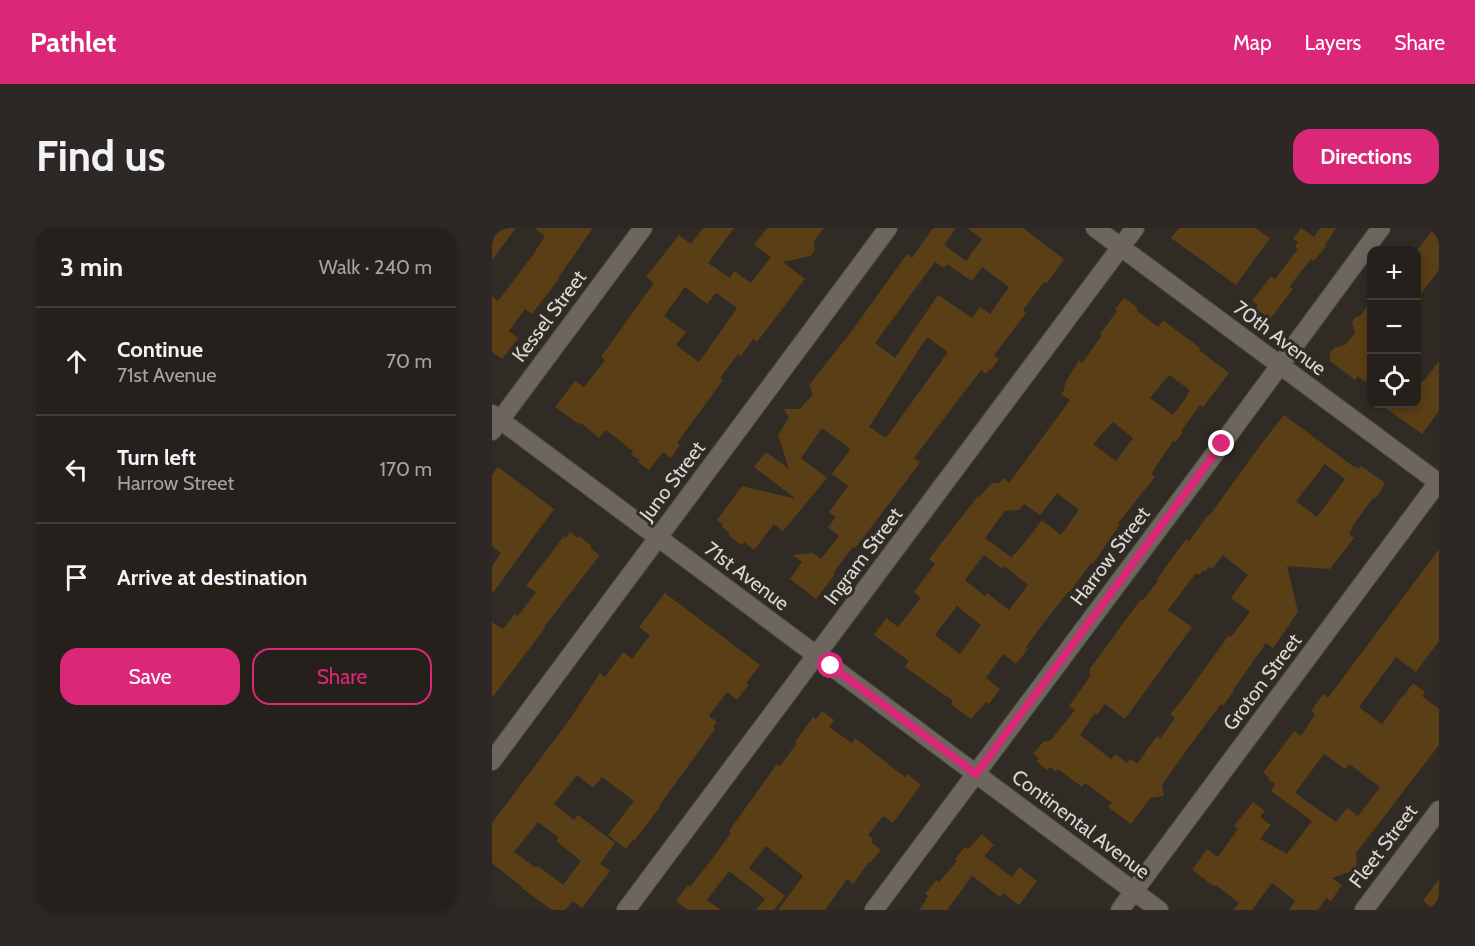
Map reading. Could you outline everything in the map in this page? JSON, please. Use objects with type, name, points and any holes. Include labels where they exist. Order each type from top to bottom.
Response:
[{"type":"street","name":"Kessel Street","points":[[495,422],[643,228]]},
{"type":"street","name":"Juno Street","points":[[492,761],[888,228]]},
{"type":"street","name":"70th Avenue","points":[[1095,228],[1439,482]]},
{"type":"street","name":"Ingram Street","points":[[626,910],[1135,228]]},
{"type":"street","name":"Harrow Street","points":[[874,910],[1381,228]]},
{"type":"street","name":"71st Avenue","points":[[495,422],[658,538],[976,774]]},
{"type":"street","name":"Groton Street","points":[[1120,910],[1439,482]]},
{"type":"street","name":"Continental Avenue","points":[[976,774],[1160,910]]},
{"type":"street","name":"Fleet Street","points":[[1364,910],[1439,810]]},
{"type":"building","points":[[498,228],[516,228],[492,260],[492,237]]},
{"type":"building","points":[[534,228],[593,228],[532,314],[525,309],[509,331],[518,338],[502,359],[492,352],[492,296],[498,301],[536,251],[545,236]]},
{"type":"building","points":[[703,228],[734,228],[708,263],[730,278],[734,271],[751,283],[771,257],[754,245],[767,228],[824,228],[814,241],[815,250],[810,256],[783,262],[805,279],[757,342],[753,339],[741,356],[738,354],[720,378],[723,380],[677,443],[680,445],[671,458],[663,452],[649,470],[631,454],[633,451],[606,430],[599,438],[581,423],[580,425],[555,407],[575,381],[584,387],[605,360],[601,357],[654,283],[646,277],[679,235],[691,244]],"holes":[[[685,287],[707,304],[716,293],[737,308],[699,362],[676,345],[686,332],[664,316]]]},
{"type":"building","points":[[933,228],[956,228],[944,245],[966,261],[982,239],[967,228],[1023,228],[1064,259],[1023,310],[1026,313],[994,355],[999,359],[991,370],[986,374],[981,370],[914,458],[920,462],[866,534],[833,573],[835,574],[816,599],[790,579],[802,562],[793,555],[813,553],[821,559],[839,536],[828,527],[836,517],[829,512],[848,486],[832,474],[850,450],[849,448],[822,428],[801,458],[827,478],[783,531],[774,524],[754,550],[744,542],[742,545],[728,535],[730,533],[717,520],[742,486],[796,499],[754,467],[766,452],[789,469],[778,435],[789,418],[784,409],[800,409],[813,394],[809,386],[813,380],[907,254],[912,258]],"holes":[[[935,262],[944,268],[947,264],[972,281],[982,267],[1009,287],[990,314],[980,307],[972,318],[938,295],[895,358],[875,343]],[[927,337],[948,352],[886,438],[869,427]]]},
{"type":"building","points":[[1179,228],[1255,228],[1270,238],[1236,285],[1171,238]]},
{"type":"building","points":[[1301,228],[1314,237],[1320,228],[1336,228],[1326,246],[1314,261],[1311,259],[1289,287],[1293,289],[1270,319],[1255,308],[1258,305],[1252,301],[1271,276],[1275,279],[1298,249],[1295,247],[1298,242],[1293,239]]},
{"type":"building","points":[[1434,228],[1439,228],[1439,270],[1421,293],[1421,246]]},
{"type":"building","points":[[1124,298],[1158,327],[1163,320],[1229,373],[1203,407],[1200,405],[1181,431],[1183,433],[1175,442],[1173,441],[1151,474],[1155,477],[1118,523],[1120,524],[1093,564],[1091,563],[1043,624],[1016,664],[1003,654],[986,678],[1000,689],[989,704],[986,702],[971,719],[951,704],[953,701],[905,667],[909,661],[874,635],[886,618],[898,627],[921,598],[914,592],[935,564],[929,559],[978,496],[992,483],[999,483],[1004,478],[1009,483],[1070,400],[1061,394],[1065,383],[1079,360],[1082,363],[1102,335],[1100,334],[1117,311],[1115,309]],"holes":[[[1169,375],[1190,390],[1173,415],[1150,398]],[[1113,422],[1133,438],[1116,461],[1093,444]],[[1057,493],[1079,510],[1061,535],[1042,520],[1008,561],[1011,557],[985,538],[1005,511],[1019,510],[1024,504],[1040,515]],[[984,555],[1003,569],[1004,566],[1028,585],[1009,610],[987,593],[985,596],[965,580]],[[957,606],[981,625],[960,654],[935,635]]]},
{"type":"building","points":[[1367,306],[1367,379],[1365,382],[1358,376],[1355,380],[1330,361],[1330,353],[1334,348],[1345,345],[1355,333],[1352,322]]},
{"type":"building","points":[[1439,361],[1439,411],[1422,434],[1386,408],[1421,408],[1421,381],[1423,382]]},
{"type":"building","points":[[1284,415],[1354,467],[1359,469],[1361,466],[1385,483],[1378,496],[1373,498],[1352,527],[1349,534],[1354,538],[1330,569],[1287,566],[1298,612],[1273,648],[1266,643],[1223,706],[1221,704],[1183,755],[1162,785],[1164,796],[1150,798],[1131,824],[1108,807],[1112,803],[1085,783],[1082,787],[1058,769],[1056,772],[1050,767],[1047,770],[1036,761],[1039,759],[1033,754],[1043,742],[1051,740],[1075,710],[1069,706],[1091,675],[1089,670],[1141,599],[1143,600],[1158,581],[1157,579],[1186,539],[1189,541],[1209,516]],"holes":[[[1325,464],[1345,479],[1317,517],[1296,501]],[[1223,555],[1248,575],[1231,598],[1250,612],[1231,637],[1229,635],[1170,714],[1175,718],[1160,739],[1157,736],[1137,764],[1130,759],[1127,763],[1115,754],[1111,759],[1080,735],[1095,713],[1097,715],[1105,704],[1125,719],[1192,627],[1168,610],[1196,573],[1199,575],[1209,567],[1212,569]]]},
{"type":"building","points":[[498,467],[554,509],[492,594],[492,566],[501,553],[492,546],[492,475]]},
{"type":"building","points":[[570,532],[578,538],[579,536],[600,555],[492,698],[492,622],[503,629],[515,614],[518,616],[536,592],[526,586],[564,536],[566,538]]},
{"type":"building","points":[[1439,549],[1439,641],[1416,672],[1396,657],[1359,707],[1382,724],[1413,683],[1425,692],[1422,696],[1439,709],[1439,745],[1356,853],[1357,864],[1352,871],[1332,878],[1342,885],[1331,901],[1326,898],[1318,910],[1289,910],[1295,901],[1272,883],[1252,910],[1234,910],[1239,903],[1192,870],[1207,849],[1218,857],[1238,829],[1234,826],[1253,802],[1265,811],[1260,817],[1271,825],[1260,839],[1287,854],[1312,821],[1271,791],[1275,784],[1263,773],[1294,731],[1301,736],[1315,714],[1311,711],[1323,694],[1328,698]],"holes":[[[1324,754],[1345,769],[1349,764],[1380,787],[1358,816],[1347,808],[1336,822],[1295,793]]]},
{"type":"building","points":[[665,593],[760,665],[746,683],[749,684],[737,700],[727,692],[709,716],[717,722],[713,727],[715,729],[660,807],[626,849],[608,835],[634,801],[602,777],[593,788],[577,775],[554,804],[574,820],[578,815],[615,843],[600,864],[610,871],[582,908],[573,901],[565,910],[552,910],[492,863],[492,823],[570,719],[600,673],[605,677],[623,652],[632,659],[650,635],[639,627]],"holes":[[[538,822],[559,838],[556,841],[581,861],[563,885],[514,852]]]},
{"type":"building","points":[[822,711],[834,720],[829,727],[852,743],[855,738],[905,777],[907,774],[921,785],[893,823],[883,816],[868,835],[873,839],[871,842],[881,850],[853,884],[847,879],[825,910],[778,910],[803,876],[766,846],[749,868],[785,896],[774,910],[756,910],[765,899],[729,871],[707,900],[721,910],[688,910],[676,901],[709,863],[731,833],[729,831],[777,764],[780,766],[797,743],[795,742],[813,717],[816,719]]},
{"type":"building","points":[[982,834],[994,845],[984,856],[1012,877],[1019,867],[1037,881],[1019,905],[1003,893],[1000,897],[972,876],[947,910],[919,910],[928,896],[925,894],[936,880],[939,882],[957,861],[955,859],[965,847],[968,849]]},
{"type":"building","points":[[1439,879],[1439,910],[1435,910],[1423,901]]},
{"type":"route","points":[[831,666],[976,774],[1222,444]]}]
